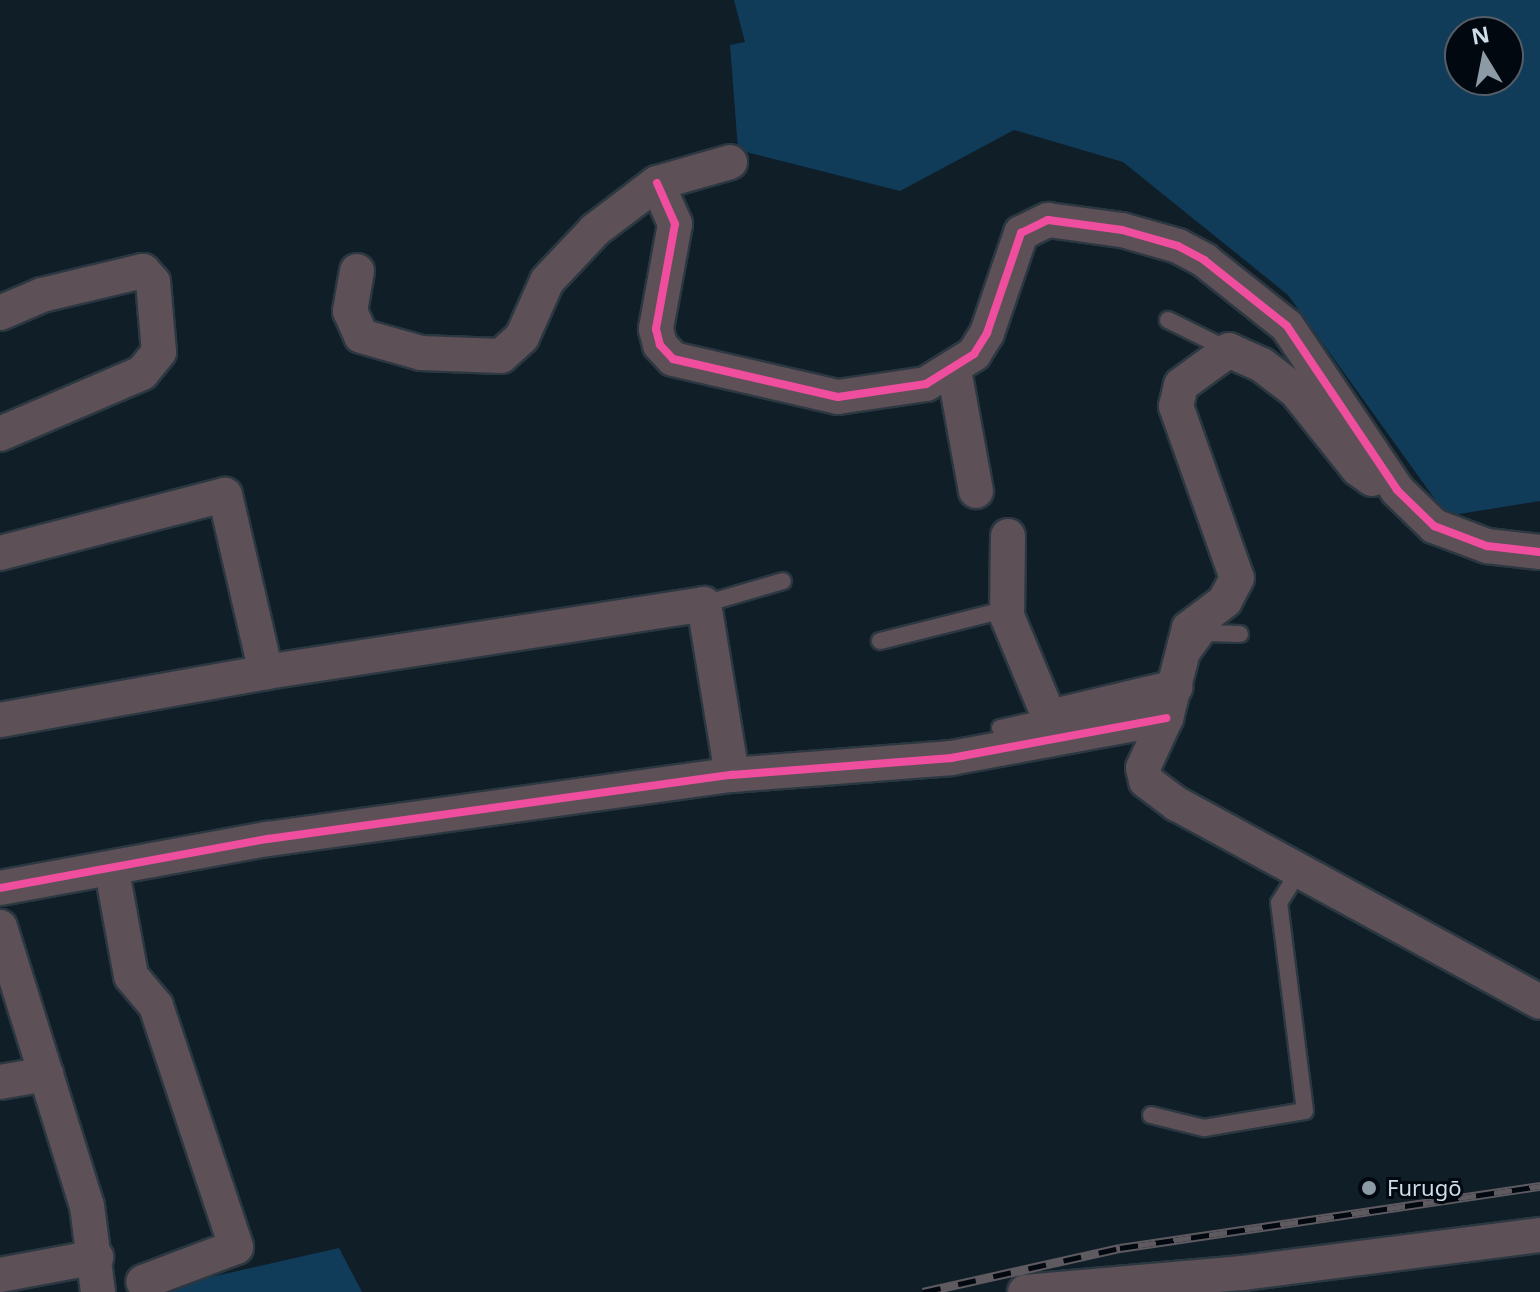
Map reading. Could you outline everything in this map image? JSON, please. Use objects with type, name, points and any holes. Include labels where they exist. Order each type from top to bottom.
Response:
[{"type":"street","points":[[357,271],[350,311],[361,336],[421,353],[501,356],[522,337],[547,281],[595,230],[657,183],[730,162]]},
{"type":"street","points":[[657,183],[675,224],[656,329],[666,355],[838,397],[926,384],[954,370],[974,354],[987,333],[1021,233],[1048,220],[1122,230],[1178,246],[1204,260],[1287,326],[1397,490],[1415,511],[1455,537],[1540,552]]},
{"type":"street","points":[[0,313],[42,295],[143,271],[153,282],[159,352],[142,373],[0,434]]},
{"type":"street","points":[[1397,490],[1358,469],[1284,380],[1229,350],[1188,378],[1175,399],[1237,578],[1225,601],[1189,628],[1175,691],[1143,768],[1154,790],[1540,1002]]},
{"type":"street","points":[[954,370],[976,491]]},
{"type":"street","points":[[0,553],[225,495],[266,672]]},
{"type":"street","points":[[1008,536],[1007,609],[1049,717],[1175,691]]},
{"type":"street","points":[[0,720],[266,672],[704,604],[732,775]]},
{"type":"street","points":[[0,888],[112,871],[283,836],[732,775],[951,758],[1175,691]]},
{"type":"street","points":[[112,871],[131,976],[156,1006],[236,1247],[143,1282]]},
{"type":"street","points":[[0,927],[87,1206],[96,1257],[98,1292]]},
{"type":"street","points":[[0,1082],[46,1074]]},
{"type":"street","points":[[1025,1292],[1243,1273],[1540,1235]]},
{"type":"street","points":[[0,1275],[96,1257]]},
{"type":"lane","points":[[1168,320],[1229,350]]},
{"type":"lane","points":[[704,604],[783,581]]},
{"type":"lane","points":[[880,641],[1007,609]]},
{"type":"lane","points":[[1175,691],[1208,633],[1240,634]]},
{"type":"lane","points":[[1000,728],[1049,717]]},
{"type":"lane","points":[[1151,1115],[1204,1128],[1305,1111],[1279,903],[1299,871]]},
{"type":"shaded area","points":[[734,0],[1540,0],[1540,501],[1447,516],[1288,295],[1123,162],[1014,130],[900,191],[738,150],[730,45],[745,42]]},
{"type":"shaded area","points":[[339,1248],[362,1292],[153,1292],[158,1289]]},
{"type":"railway","points":[[923,1292],[1120,1248],[1540,1186]]},
{"type":"cycle path","points":[[657,183],[675,224],[656,329],[660,345],[673,359],[838,397],[926,384],[974,354],[987,333],[1021,233],[1048,220],[1122,230],[1178,246],[1204,260],[1287,326],[1397,490],[1434,526],[1487,546],[1540,552]]},
{"type":"cycle path","points":[[0,888],[268,839],[732,775],[951,758],[1166,718]]},
{"type":"place","name":"Furugō","points":[[1369,1188]]}]
